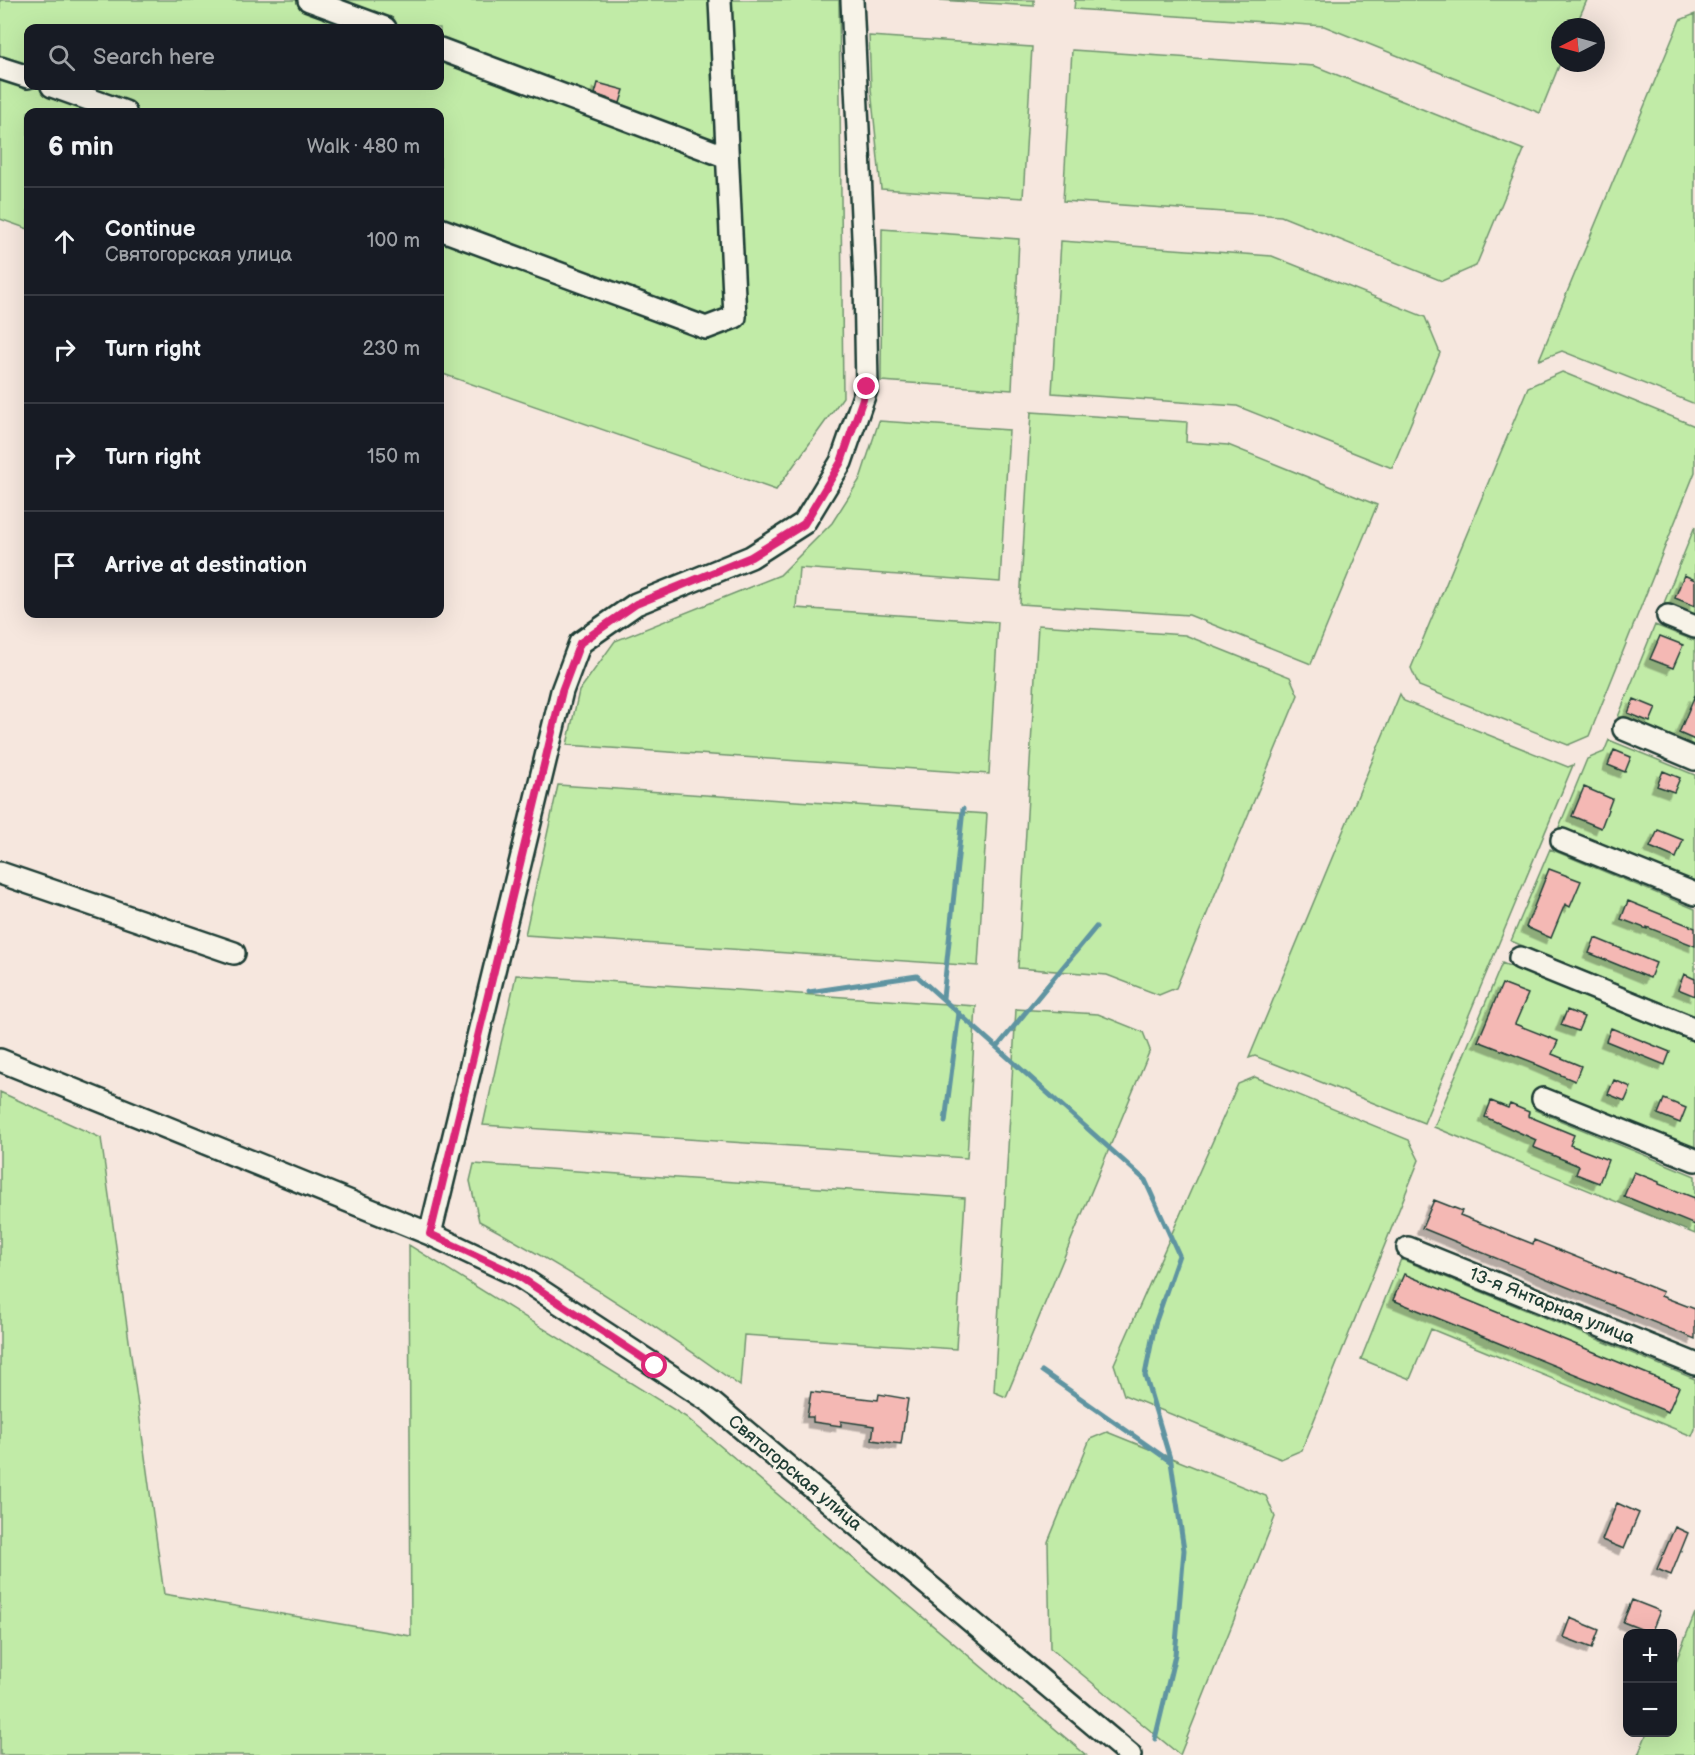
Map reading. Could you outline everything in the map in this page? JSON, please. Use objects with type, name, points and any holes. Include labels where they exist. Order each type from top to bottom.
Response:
[{"type":"street","points":[[309,0],[374,24]]},
{"type":"street","points":[[444,230],[706,328],[735,317],[720,0]]},
{"type":"street","points":[[430,1234],[562,691],[580,643],[636,604],[751,557],[804,524],[841,462],[867,387],[865,280],[852,0]]},
{"type":"street","points":[[444,51],[727,157]]},
{"type":"street","points":[[0,68],[24,76]]},
{"type":"street","points":[[63,90],[114,108]]},
{"type":"street","points":[[1668,616],[1695,627]]},
{"type":"street","points":[[1624,729],[1695,759]]},
{"type":"street","points":[[1562,840],[1695,894]]},
{"type":"street","points":[[0,873],[234,953]]},
{"type":"street","points":[[1520,958],[1695,1029]]},
{"type":"street","name":"Святогорская улица","points":[[0,1060],[430,1234],[517,1275],[712,1403],[1130,1755]]},
{"type":"street","points":[[1543,1099],[1695,1160]]},
{"type":"street","name":"13-я Янтарная улица","points":[[1408,1248],[1695,1364]]},
{"type":"green space","points":[[0,0],[839,0],[843,397],[776,490],[444,374],[444,108],[24,108],[24,228],[0,219]]},
{"type":"green space","points":[[939,0],[1034,0],[1034,6]]},
{"type":"green space","points":[[1075,0],[1587,0],[1579,18],[1551,18],[1551,72],[1556,72],[1540,113],[1324,26],[1074,9]]},
{"type":"green space","points":[[1695,14],[1695,404],[1562,351],[1539,360],[1680,20]]},
{"type":"green space","points":[[869,36],[1032,47],[1023,198],[881,189],[871,89]]},
{"type":"green space","points":[[1072,50],[1315,66],[1524,150],[1476,266],[1442,281],[1281,216],[1063,201]]},
{"type":"green space","points":[[882,229],[1019,239],[1012,390],[881,381]]},
{"type":"green space","points":[[1061,241],[1272,256],[1425,317],[1440,353],[1392,468],[1237,406],[1052,393]]},
{"type":"green space","points":[[1562,372],[1695,426],[1695,472],[1589,736],[1568,745],[1419,686],[1411,668],[1528,387]]},
{"type":"green space","points":[[1031,412],[1187,422],[1186,442],[1228,445],[1377,505],[1311,664],[1189,615],[1020,604]]},
{"type":"green space","points":[[879,421],[1009,430],[1000,582],[799,568],[796,608],[998,622],[989,774],[567,745],[579,691],[615,641],[780,575],[832,523],[860,479]]},
{"type":"green space","points":[[1695,526],[1695,615],[1664,603]]},
{"type":"green space","points":[[1038,625],[1185,635],[1290,677],[1298,695],[1176,988],[1159,995],[1107,975],[1018,968]]},
{"type":"green space","points":[[1655,625],[1695,641],[1695,749],[1618,717]]},
{"type":"green space","points":[[1400,694],[1404,701],[1568,767],[1573,765],[1424,1123],[1255,1056],[1249,1058]]},
{"type":"green space","points":[[1609,740],[1695,775],[1695,882],[1559,827],[1587,759],[1604,752]]},
{"type":"green space","points":[[558,785],[987,814],[978,966],[525,935]]},
{"type":"green space","points":[[1550,849],[1695,909],[1695,1016],[1511,941]]},
{"type":"green space","points":[[1502,963],[1695,1042],[1695,1150],[1544,1088],[1535,1110],[1695,1176],[1695,1234],[1434,1127]]},
{"type":"green space","points":[[516,975],[976,1006],[967,1158],[483,1125]]},
{"type":"green space","points":[[1016,1009],[1098,1014],[1143,1032],[1150,1050],[1006,1397],[994,1392]]},
{"type":"green space","points":[[1255,1077],[1409,1140],[1419,1160],[1302,1450],[1281,1459],[1124,1395],[1114,1364],[1238,1084]]},
{"type":"green space","points":[[0,1092],[101,1138],[164,1594],[411,1636],[409,1245],[686,1417],[1086,1755],[0,1755]]},
{"type":"green space","points":[[474,1164],[965,1198],[956,1349],[744,1335],[740,1386],[612,1299],[479,1221],[470,1181]]},
{"type":"green space","points":[[1401,1259],[1695,1379],[1695,1429],[1692,1436],[1431,1329],[1410,1379],[1361,1359]]},
{"type":"green space","points":[[1107,1432],[1266,1496],[1275,1517],[1180,1755],[1050,1648],[1048,1542],[1090,1439]]},
{"type":"green space","points":[[1695,1613],[1695,1755],[1638,1755],[1645,1737],[1677,1737],[1677,1659]]},
{"type":"building","points":[[598,83],[624,90],[620,103],[595,94]]},
{"type":"building","points":[[1684,575],[1695,580],[1695,606],[1675,598]]},
{"type":"building","points":[[1660,636],[1683,645],[1673,668],[1650,659]]},
{"type":"building","points":[[1695,695],[1695,740],[1679,733]]},
{"type":"building","points":[[1634,699],[1656,708],[1650,722],[1628,713]]},
{"type":"building","points":[[1614,750],[1631,757],[1625,772],[1608,765]]},
{"type":"building","points":[[1663,771],[1680,778],[1674,792],[1657,786]]},
{"type":"building","points":[[1584,787],[1612,799],[1601,828],[1572,816]]},
{"type":"building","points":[[1658,830],[1683,840],[1676,858],[1650,847]]},
{"type":"building","points":[[1549,869],[1581,881],[1570,907],[1565,904],[1551,938],[1526,927]]},
{"type":"building","points":[[1628,901],[1695,928],[1695,946],[1621,919]]},
{"type":"building","points":[[1595,938],[1656,963],[1650,978],[1589,953]]},
{"type":"building","points":[[1684,974],[1695,979],[1695,996],[1678,989]]},
{"type":"building","points":[[1502,984],[1528,994],[1515,1024],[1558,1041],[1552,1054],[1581,1066],[1575,1081],[1478,1041]]},
{"type":"building","points":[[1567,1010],[1584,1017],[1578,1031],[1561,1025]]},
{"type":"building","points":[[1611,1028],[1670,1052],[1665,1065],[1606,1041]]},
{"type":"building","points":[[1614,1080],[1631,1087],[1625,1101],[1608,1094]]},
{"type":"building","points":[[1664,1099],[1686,1108],[1680,1123],[1658,1114]]},
{"type":"building","points":[[1491,1101],[1508,1108],[1510,1104],[1529,1112],[1528,1116],[1574,1135],[1570,1145],[1608,1160],[1599,1183],[1576,1174],[1579,1166],[1533,1147],[1536,1140],[1485,1117]]},
{"type":"building","points":[[1634,1172],[1695,1198],[1695,1225],[1624,1196]]},
{"type":"building","points":[[1434,1200],[1462,1211],[1460,1215],[1533,1244],[1534,1240],[1663,1292],[1661,1296],[1695,1309],[1695,1339],[1422,1228]]},
{"type":"building","points":[[1404,1274],[1679,1387],[1668,1412],[1393,1300]]},
{"type":"building","points":[[811,1392],[878,1400],[879,1394],[908,1399],[901,1444],[872,1440],[874,1426],[841,1421],[841,1426],[813,1422],[813,1417],[807,1417]]},
{"type":"building","points":[[1617,1503],[1639,1513],[1624,1549],[1602,1540]]},
{"type":"building","points":[[1675,1527],[1688,1533],[1671,1575],[1657,1569]]},
{"type":"building","points":[[1632,1600],[1660,1611],[1653,1629],[1641,1629],[1623,1622]]},
{"type":"building","points":[[1570,1618],[1599,1630],[1592,1648],[1563,1637]]},
{"type":"waterway","points":[[943,998],[963,809]]},
{"type":"waterway","points":[[997,1047],[1096,927]]},
{"type":"waterway","points":[[809,992],[917,976],[1145,1180],[1179,1255],[1155,1324],[1145,1375],[1171,1462],[1184,1550],[1175,1655],[1155,1739]]},
{"type":"waterway","points":[[945,1122],[959,1013]]},
{"type":"waterway","points":[[1042,1371],[1171,1462]]},
{"type":"route","points":[[655,1366],[517,1275],[430,1234],[562,691],[580,643],[636,604],[751,557],[804,524],[841,462],[867,387]]}]
